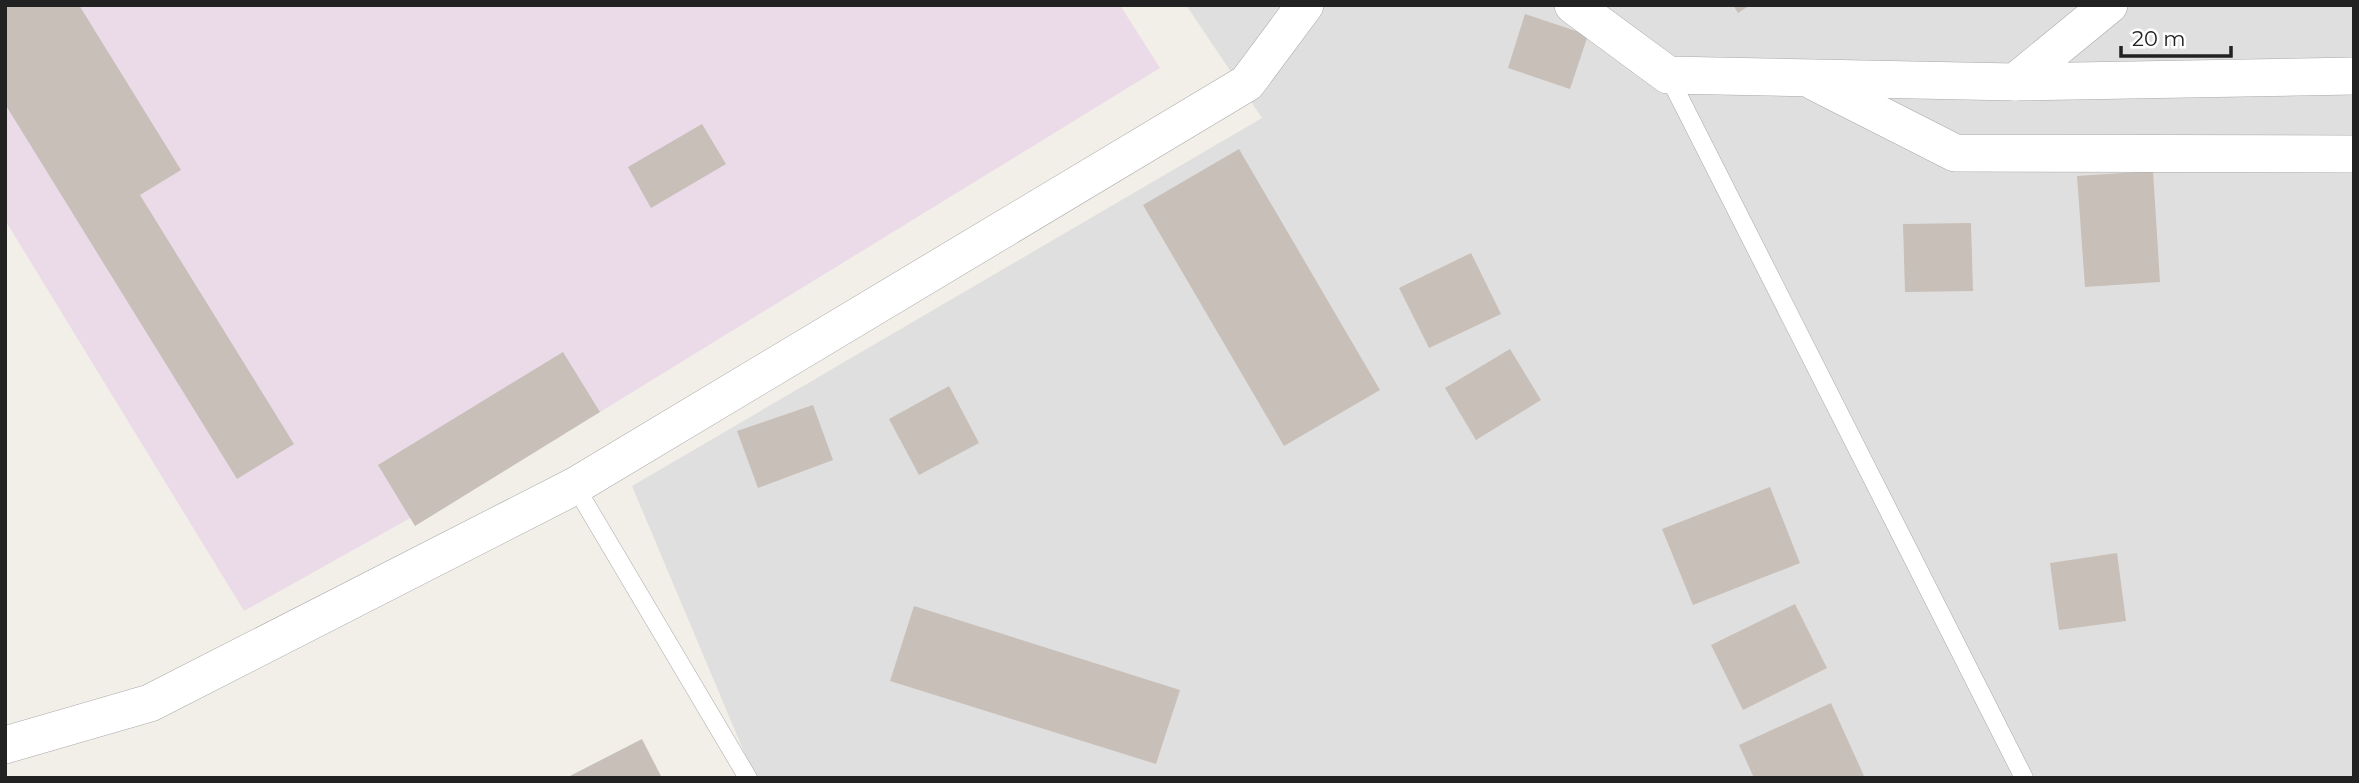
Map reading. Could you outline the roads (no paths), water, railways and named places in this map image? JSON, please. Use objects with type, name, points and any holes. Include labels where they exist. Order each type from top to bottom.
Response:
[{"type":"street","points":[[5,745],[150,702],[575,486],[1247,83],[1306,5]]},
{"type":"street","points":[[1573,5],[1668,75],[2014,82],[2354,76]]},
{"type":"street","points":[[2014,82],[2109,5]]},
{"type":"street","points":[[1808,78],[1955,153],[2354,153]]},
{"type":"lane","points":[[1668,75],[2024,778]]},
{"type":"lane","points":[[575,486],[748,778]]}]
